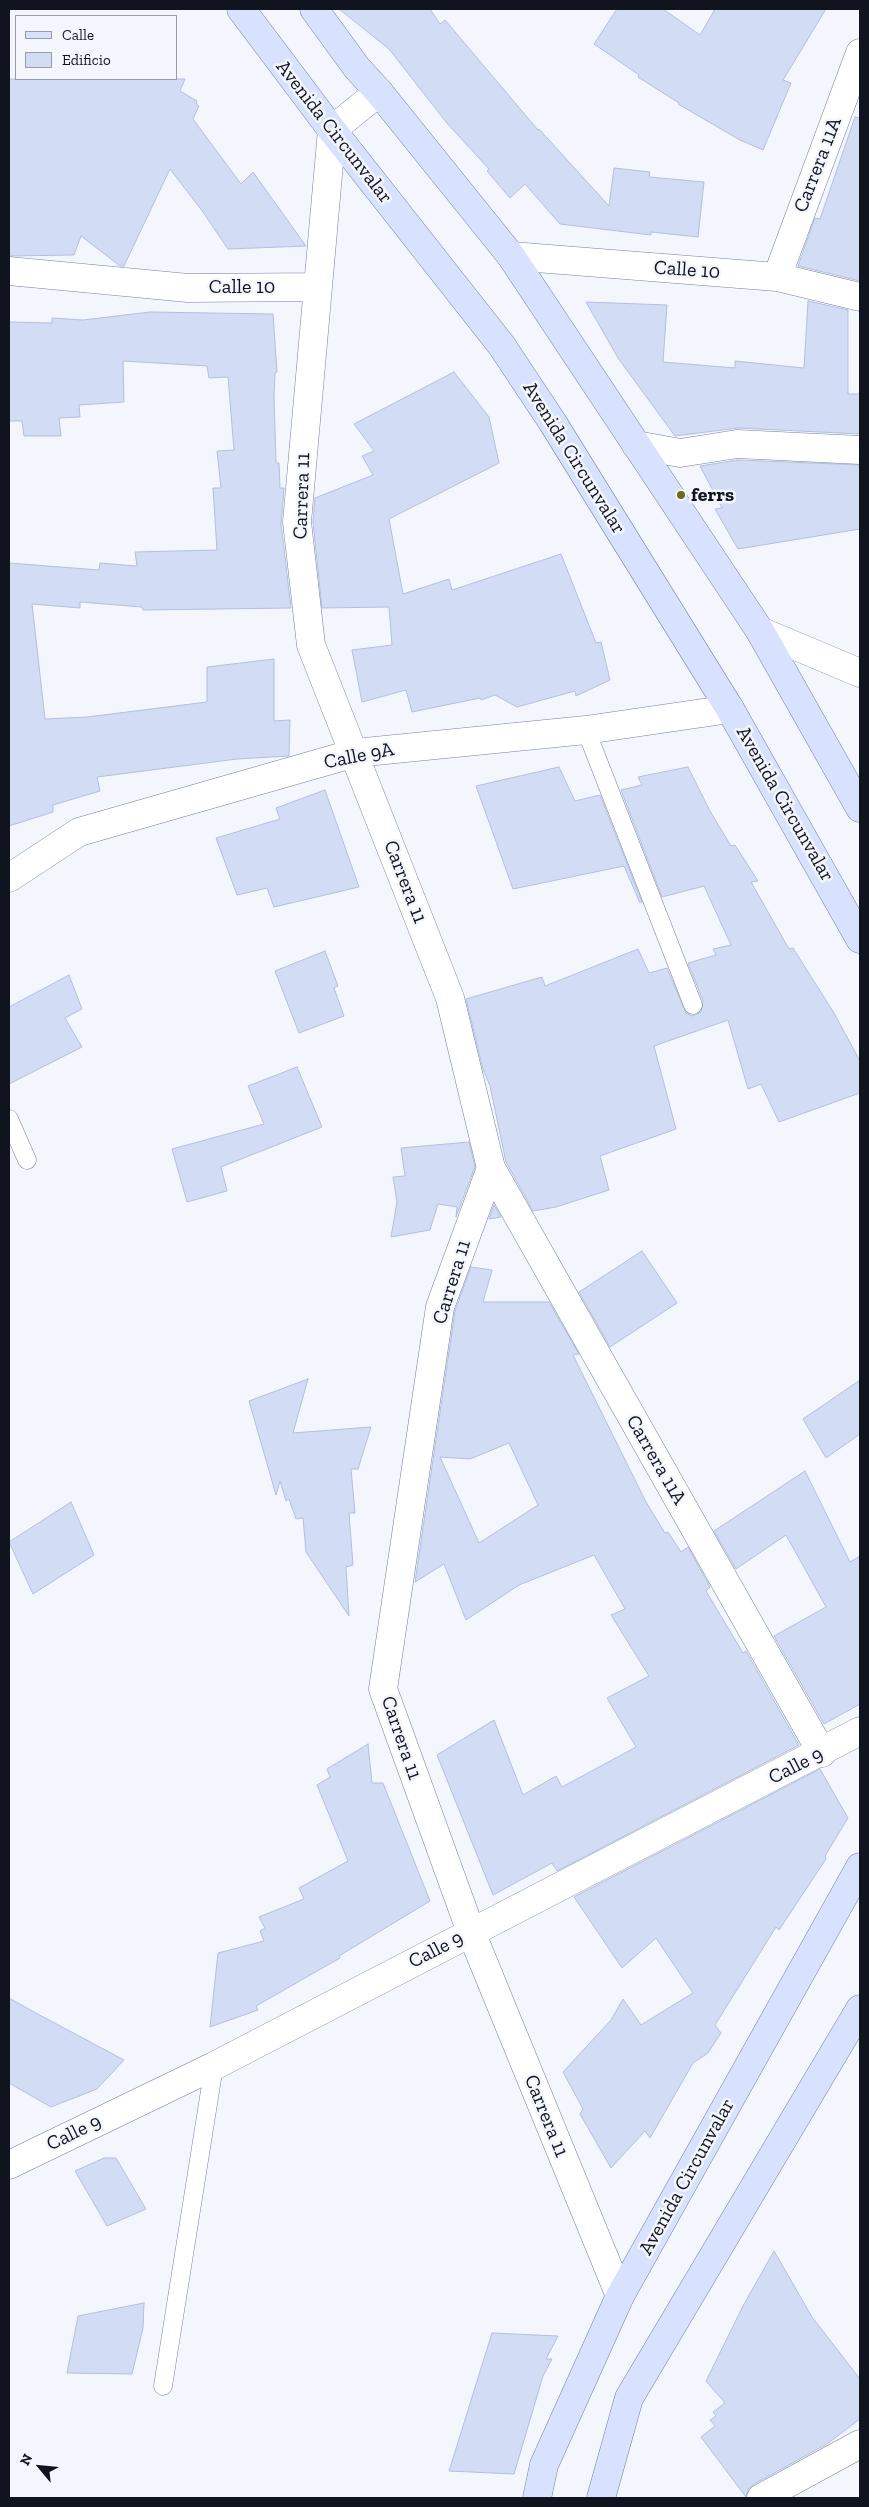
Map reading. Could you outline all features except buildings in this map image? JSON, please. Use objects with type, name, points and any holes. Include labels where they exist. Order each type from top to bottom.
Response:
[{"type":"main road","name":"Avenida Circunvalar","points":[[241,9],[332,130],[507,354],[554,423],[730,709],[860,938]]},
{"type":"main road","points":[[314,9],[357,68],[379,92],[511,256],[760,632],[860,808]]},
{"type":"main road","name":"Avenida Circunvalar","points":[[538,2498],[544,2465],[620,2296],[860,1867]]},
{"type":"main road","points":[[601,2498],[629,2398],[860,2009]]},
{"type":"street","name":"Carrera 11A","points":[[777,277],[860,53]]},
{"type":"street","points":[[318,287],[332,130],[379,92]]},
{"type":"street","name":"Calle 10","points":[[511,256],[777,277],[860,297]]},
{"type":"street","name":"Calle 10","points":[[9,271],[188,288],[318,287]]},
{"type":"street","name":"Carrera 11","points":[[318,287],[297,522],[311,645],[450,998],[491,1168],[440,1307],[384,1690],[471,1932],[620,2296]]},
{"type":"street","points":[[636,445],[680,453],[737,444],[860,450]]},
{"type":"street","points":[[760,632],[860,673]]},
{"type":"street","name":"Calle 9A","points":[[9,878],[79,832],[355,753],[586,730],[730,709]]},
{"type":"street","name":"Carrera 11A","points":[[491,1168],[822,1753]]},
{"type":"street","name":"Calle 9","points":[[9,2165],[214,2066],[471,1932],[822,1753],[860,1731]]},
{"type":"street","points":[[761,2498],[860,2444]]},
{"type":"lane","points":[[586,730],[692,1005]]},
{"type":"lane","points":[[9,1119],[27,1160]]},
{"type":"lane","points":[[163,2386],[214,2066]]},
{"type":"place","name":"ferrs","points":[[681,495]]}]
